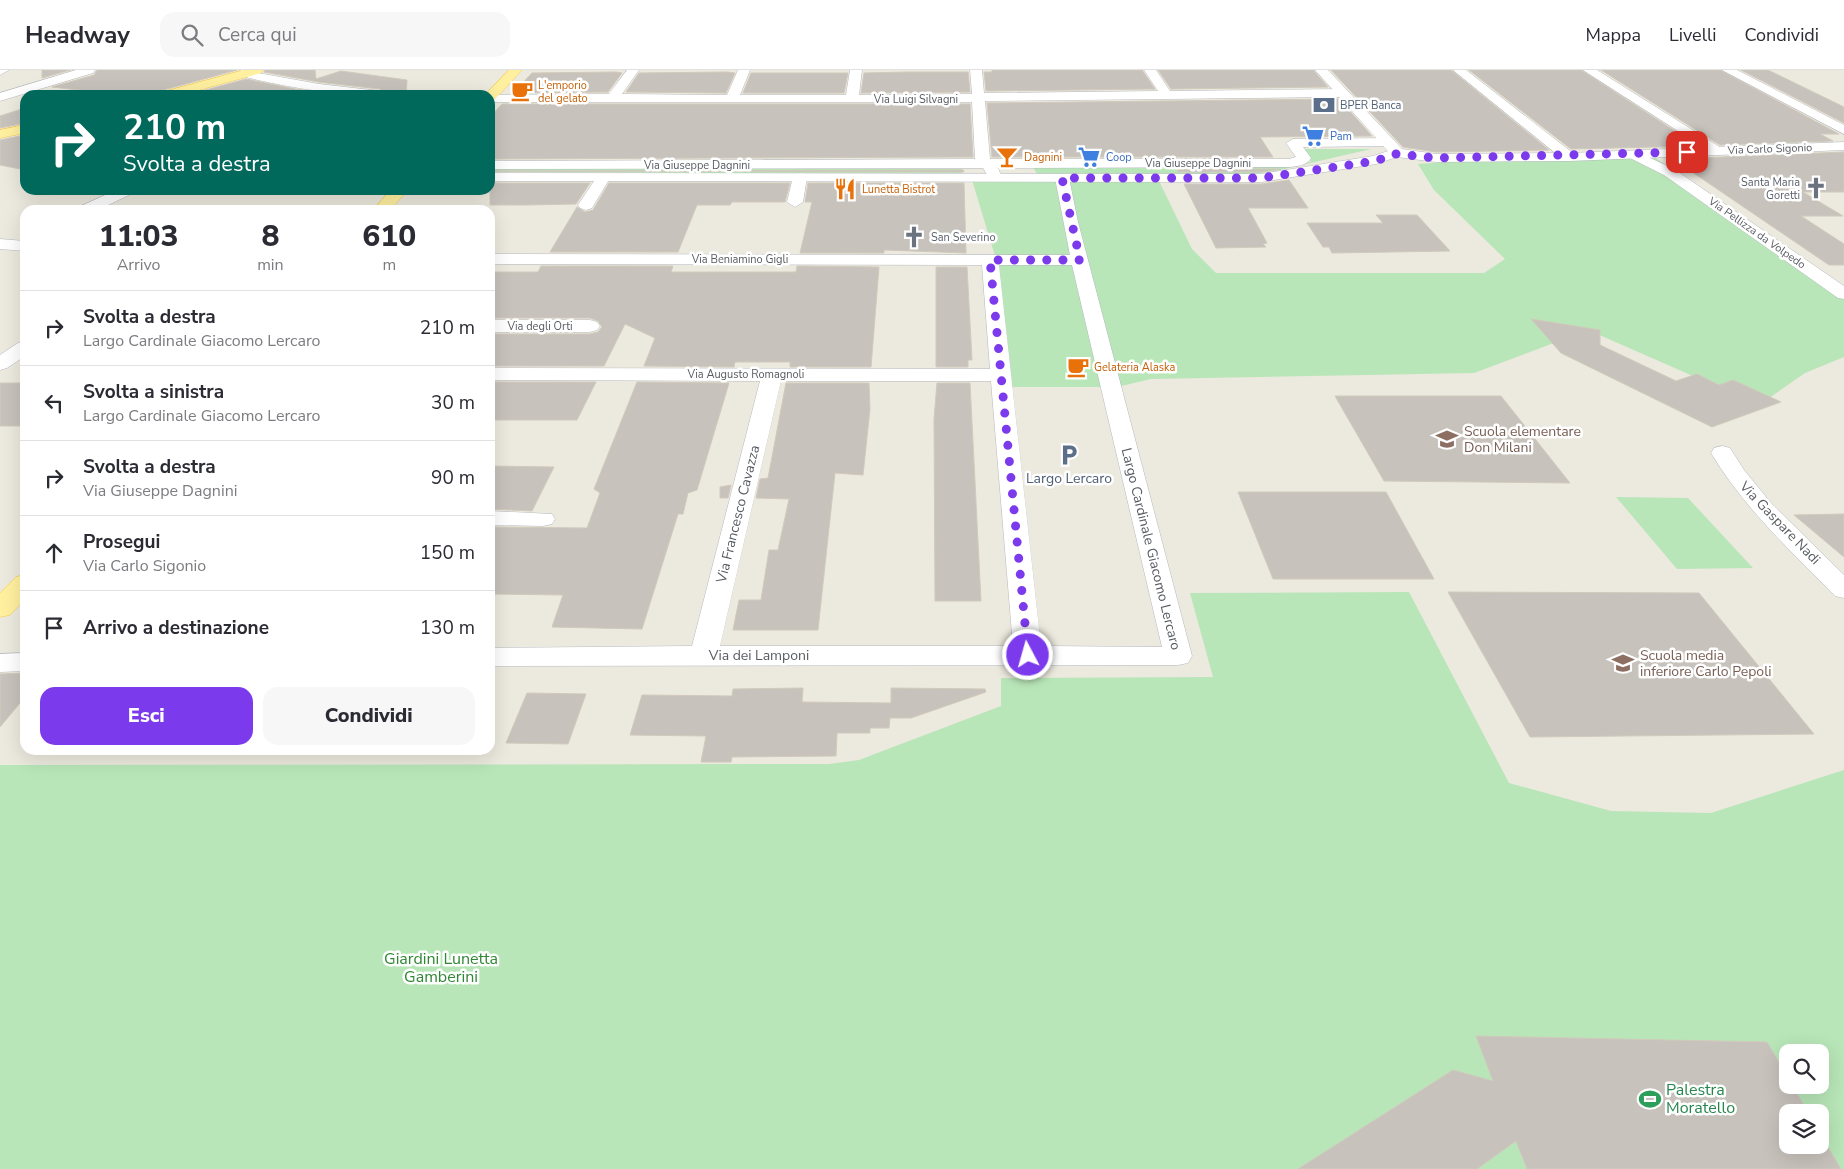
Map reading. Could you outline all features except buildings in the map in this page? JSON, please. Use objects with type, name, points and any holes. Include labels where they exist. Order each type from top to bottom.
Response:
[{"type":"main road","points":[[495,93],[516,70]]},
{"type":"main road","points":[[186,90],[251,72]]},
{"type":"main road","points":[[0,134],[20,130]]},
{"type":"main road","points":[[386,205],[395,195]]},
{"type":"main road","points":[[0,609],[20,588]]},
{"type":"street","points":[[23,90],[89,70]]},
{"type":"street","points":[[614,98],[633,70]]},
{"type":"street","points":[[732,98],[744,70]]},
{"type":"street","points":[[852,99],[856,70]]},
{"type":"street","points":[[976,70],[983,163],[990,166],[994,177]]},
{"type":"street","points":[[1150,70],[1167,94]]},
{"type":"street","points":[[1321,70],[1392,148]]},
{"type":"street","points":[[1459,70],[1570,157]]},
{"type":"street","points":[[1589,70],[1719,151]]},
{"type":"street","points":[[1728,70],[1844,130]]},
{"type":"street","points":[[251,72],[339,90]]},
{"type":"street","points":[[0,97],[20,91]]},
{"type":"street","name":"Via Luigi Silvagni","points":[[495,98],[852,99],[1167,94],[1343,94]]},
{"type":"street","name":"Via Giuseppe Dagnini","points":[[495,177],[597,173],[796,173],[1062,178],[1261,178],[1386,158],[1392,148],[1293,143],[1304,158],[1299,162],[1289,163],[983,163],[796,173]]},
{"type":"street","name":"Via Carlo Sigonio","points":[[1392,148],[1436,158],[1570,157],[1844,146]]},
{"type":"street","points":[[795,202],[796,173],[800,149]]},
{"type":"street","points":[[586,205],[597,173],[608,150]]},
{"type":"street","name":"Via Pellizza da Volpedo","points":[[1655,154],[1669,172]]},
{"type":"street","name":"Via Pellizza da Volpedo","points":[[1635,155],[1669,172],[1844,294]]},
{"type":"street","name":"Via Giuseppe Dagnini","points":[[495,165],[597,173]]},
{"type":"street","name":"Largo Cardinale Giacomo Lercaro","points":[[1028,655],[1178,656],[1080,260],[1062,178]]},
{"type":"street","points":[[96,205],[117,195]]},
{"type":"street","name":"Via Beniamino Gigli","points":[[495,259],[990,260]]},
{"type":"street","points":[[1028,655],[990,260],[1080,260]]},
{"type":"street","name":"Via degli Orti","points":[[495,326],[590,326]]},
{"type":"street","points":[[0,364],[20,350]]},
{"type":"street","points":[[0,372],[20,372]]},
{"type":"street","name":"Via Augusto Romagnoli","points":[[495,374],[1001,375]]},
{"type":"street","name":"Via Francesco Cavazza","points":[[704,655],[772,374]]},
{"type":"street","name":"Via Gaspare Nadi","points":[[1722,453],[1735,476],[1752,496],[1844,590]]},
{"type":"street","points":[[495,518],[544,519]]},
{"type":"street","name":"Via dei Lamponi","points":[[495,657],[1028,655]]},
{"type":"street","points":[[0,663],[20,662]]},
{"type":"green space","points":[[1304,149],[1371,149],[1276,171],[1245,175],[1037,174],[1033,167],[1232,169],[1311,162]]},
{"type":"green space","points":[[1653,156],[1844,289],[1844,357],[1805,373],[1759,405],[1588,330],[1474,373],[1151,379],[1117,387],[1009,387],[995,256],[972,180],[1159,181],[1192,249],[1216,273],[1484,273],[1505,259],[1434,190],[1418,164],[1474,160]]},
{"type":"green space","points":[[495,166],[962,169],[962,174],[495,172]]},
{"type":"green space","points":[[1616,497],[1688,498],[1753,568],[1677,569]]},
{"type":"green space","name":"Giardini Lunetta Gamberini","points":[[1409,592],[1509,783],[1611,811],[1711,813],[1844,770],[1844,1169],[0,1169],[0,765],[829,764],[859,760],[1001,706],[1001,678],[1213,677],[1190,593]]},
{"type":"place","name":"L'emporio del gelato","points":[[522,91]]},
{"type":"place","name":"BPER Banca","points":[[1324,105]]},
{"type":"place","name":"Pam","points":[[1313,136]]},
{"type":"place","name":"Dagnini","points":[[1007,157]]},
{"type":"place","name":"Coop","points":[[1089,157]]},
{"type":"place","name":"Santa Maria Goretti","points":[[1816,188]]},
{"type":"place","name":"Lunetta Bistrot","points":[[845,189]]},
{"type":"place","name":"San Severino","points":[[914,237]]},
{"type":"place","name":"Gelateria Alaska","points":[[1078,367]]},
{"type":"place","name":"Scuola elementare Don Milani","points":[[1447,439]]},
{"type":"place","name":"Largo Lercaro","points":[[1069,455]]},
{"type":"place","name":"Scuola media inferiore Carlo Pepoli","points":[[1623,663]]},
{"type":"place","name":"Palestra Moratello","points":[[1650,1099]]},
{"type":"route","points":[[1028,655],[990,260],[1080,260],[1070,222],[1062,178],[1261,178],[1363,163],[1396,154],[1436,158],[1607,156],[1687,152]]}]
